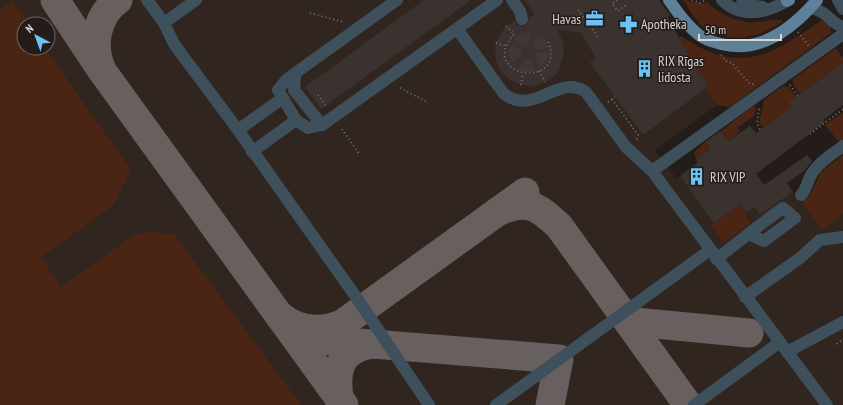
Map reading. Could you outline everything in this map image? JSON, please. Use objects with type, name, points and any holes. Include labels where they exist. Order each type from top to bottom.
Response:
[{"type":"main road","points":[[669,0],[682,18],[699,35],[711,42],[738,47],[755,45],[795,28],[810,3]]},
{"type":"lane","points":[[147,0],[164,24],[174,44],[238,130],[252,152],[354,294],[429,405]]},
{"type":"lane","points":[[164,24],[196,0]]},
{"type":"lane","points":[[397,0],[295,75],[287,79],[278,90],[296,120],[308,128],[322,125],[497,0]]},
{"type":"lane","points":[[512,0],[520,11],[522,18]]},
{"type":"lane","points":[[722,0],[732,8],[745,13],[775,9],[788,1]]},
{"type":"lane","points":[[742,0],[748,5],[754,2],[775,9]]},
{"type":"lane","points":[[838,0],[843,10]]},
{"type":"lane","points":[[810,3],[823,11],[838,26],[843,27]]},
{"type":"lane","points":[[457,29],[504,94],[512,100],[523,102],[568,87],[580,88],[590,96],[626,147],[652,172],[827,405]]},
{"type":"lane","points":[[652,172],[843,34]]},
{"type":"lane","points":[[295,75],[294,90],[322,125]]},
{"type":"lane","points":[[238,130],[282,98]]},
{"type":"lane","points":[[252,152],[296,120]]},
{"type":"lane","points":[[801,195],[805,190],[812,174],[828,157],[843,146]]},
{"type":"lane","points":[[496,405],[713,255],[749,234]]},
{"type":"lane","points":[[745,297],[800,258],[820,240],[843,238]]},
{"type":"lane","points":[[694,405],[783,347],[843,322]]},
{"type":"path","points":[[617,0],[612,4],[618,11],[626,5]]},
{"type":"path","points":[[692,0],[700,3],[706,0]]},
{"type":"path","points":[[578,10],[599,38]]},
{"type":"path","points":[[310,13],[343,22]]},
{"type":"path","points":[[506,26],[514,34],[506,46],[508,61],[512,67],[523,74],[532,74],[539,71],[549,60],[550,45],[547,38]]},
{"type":"path","points":[[795,28],[814,54]]},
{"type":"path","points":[[496,43],[506,46]]},
{"type":"path","points":[[723,58],[732,63],[750,84],[771,85]]},
{"type":"path","points":[[539,71],[545,82]]},
{"type":"path","points":[[521,85],[523,74]]},
{"type":"path","points":[[787,81],[798,96]]},
{"type":"path","points":[[400,88],[427,102]]},
{"type":"path","points":[[318,95],[326,106]]},
{"type":"path","points":[[612,99],[638,135],[633,153]]},
{"type":"path","points":[[810,134],[843,109]]},
{"type":"path","points":[[342,128],[360,155]]},
{"type":"path","points":[[837,344],[843,339]]},
{"type":"shaded area","name":"RIX Rīgas lidosta","points":[[0,0],[651,0],[709,86],[705,89],[717,105],[655,150],[676,178],[680,176],[714,223],[711,225],[751,223],[746,213],[754,207],[760,215],[793,192],[813,217],[843,194],[843,405],[0,405]]},
{"type":"shaded area","points":[[683,0],[698,3],[707,2],[724,15],[745,22],[775,20],[784,21],[769,30],[754,36],[738,38],[729,37],[710,32],[705,29]]},
{"type":"shaded area","points":[[13,1],[23,16],[16,16],[16,56],[51,56],[131,170],[113,206],[41,257],[61,287],[131,237],[150,231],[175,235],[301,405],[0,405],[0,10]]},
{"type":"shaded area","points":[[822,20],[830,26],[831,33],[730,107],[717,105],[705,89],[709,86],[692,62],[679,38],[681,36],[701,48],[720,55],[737,58],[754,56],[770,51],[786,43],[804,33]]},
{"type":"shaded area","points":[[836,48],[843,58],[843,63],[800,94],[793,84],[793,79]]},
{"type":"shaded area","points":[[783,86],[789,87],[796,97],[792,107],[763,128],[759,123],[764,100]]},
{"type":"shaded area","points":[[756,106],[754,116],[737,128],[740,131],[728,141],[721,131],[752,107]]},
{"type":"shaded area","points":[[843,112],[843,142],[839,142],[825,125]]},
{"type":"shaded area","points":[[705,142],[710,149],[696,159],[694,152]]},
{"type":"shaded area","points":[[843,155],[843,214],[822,229],[801,202],[810,195],[821,172]]},
{"type":"shaded area","points":[[740,204],[751,223],[723,243],[711,225]]},
{"type":"building","points":[[424,0],[471,0],[321,109],[305,87]]},
{"type":"building","name":"RIX Rīgas lidosta","points":[[525,0],[659,0],[670,15],[668,17],[692,62],[709,86],[643,135],[590,63],[596,58],[581,33],[557,29],[563,43],[564,53],[558,72],[549,80],[534,86],[521,85],[510,80],[501,72],[496,61],[496,42],[505,27],[515,20],[517,24],[524,26],[529,21],[529,17],[535,15]]},
{"type":"building","points":[[843,63],[843,105],[823,120],[825,122],[756,174],[764,185],[807,155],[812,161],[805,170],[787,183],[793,192],[760,215],[754,207],[746,213],[740,204],[714,223],[680,176],[698,162],[696,159],[710,149],[705,142],[721,131],[728,141],[750,126],[756,133],[792,107],[789,102]]},
{"type":"taxiway","points":[[55,0],[100,68],[344,405]]},
{"type":"taxiway","points":[[101,68],[96,50],[98,31],[105,14],[118,0]]},
{"type":"taxiway","points":[[279,315],[294,324],[309,329],[326,329],[342,324],[525,192]]},
{"type":"taxiway","points":[[499,211],[518,205],[532,206],[545,214],[559,226],[688,405]]},
{"type":"taxiway","points":[[621,314],[635,322],[749,333]]},
{"type":"taxiway","points":[[329,341],[373,344],[353,350],[342,362],[339,369],[338,378],[339,399]]},
{"type":"taxiway","points":[[373,344],[559,359],[550,405]]},
{"type":"tunnel","points":[[529,38],[535,39],[539,42],[542,46],[543,52],[542,58],[539,62],[535,65],[529,66],[523,65],[519,62],[516,58],[515,52],[516,46],[519,42],[523,39],[529,38]]},
{"type":"place","name":"Havas","points":[[594,19]]},
{"type":"place","name":"Apotheka","points":[[628,24]]},
{"type":"place","name":"RIX Rīgas lidosta","points":[[645,69]]},
{"type":"place","name":"RIX VIP","points":[[697,177]]}]
